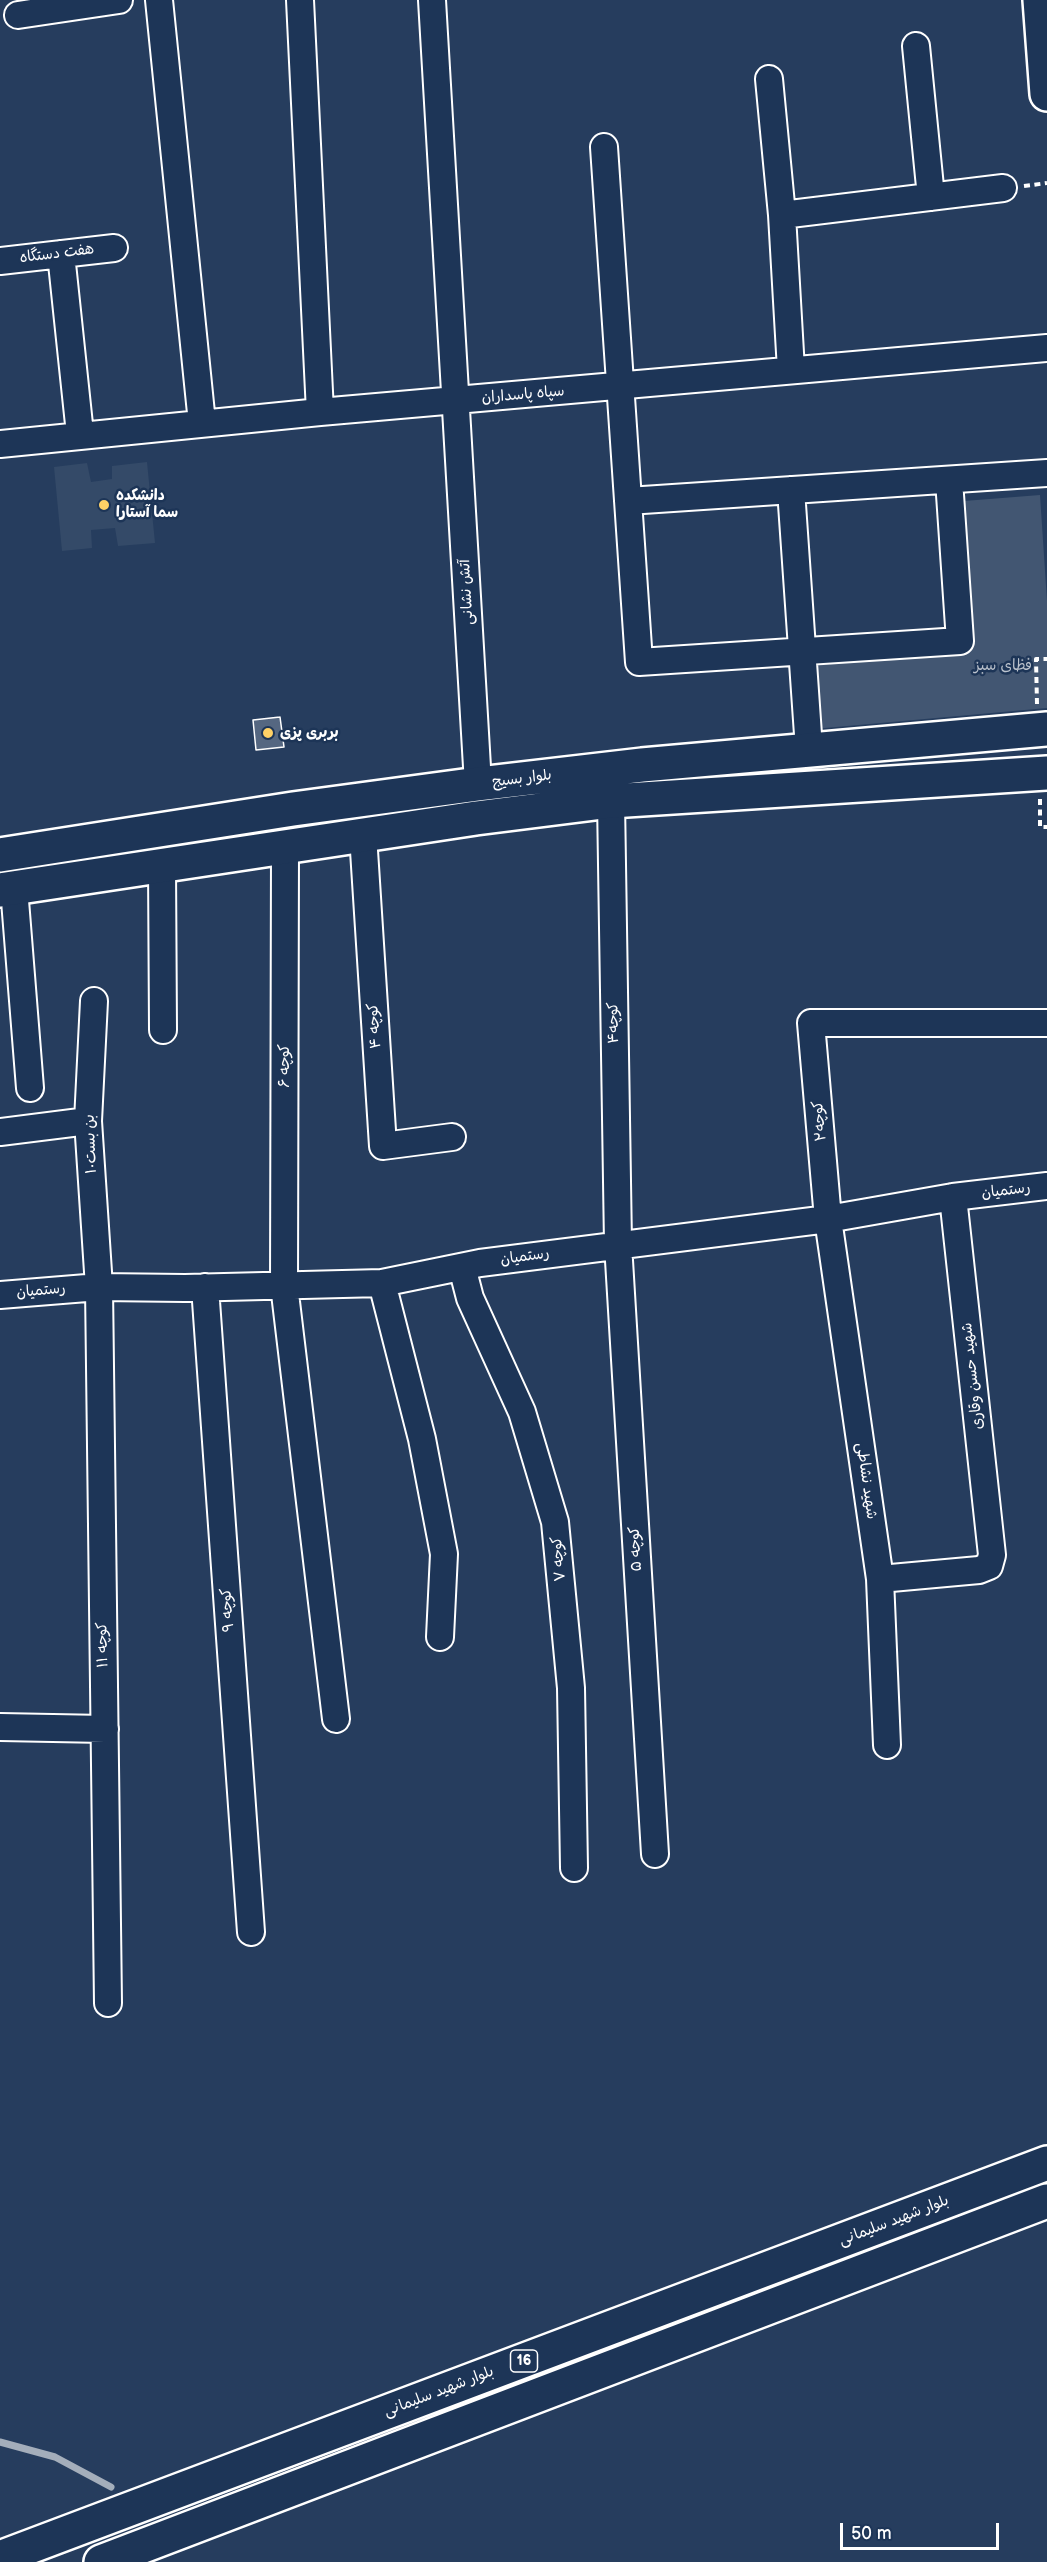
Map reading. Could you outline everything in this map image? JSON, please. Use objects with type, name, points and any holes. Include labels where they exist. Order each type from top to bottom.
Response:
[{"type":"main road","points":[[1040,0],[1047,94]]},
{"type":"main road","name":"بلوار بسیج","points":[[0,855],[293,809],[478,784],[642,765],[1047,729]]},
{"type":"main road","points":[[7,889],[476,818],[611,801],[1047,773]]},
{"type":"main road","points":[[476,818],[478,784]]},
{"type":"main road","name":"بلوار شهید سلیمانی","points":[[0,2558],[1047,2163]]},
{"type":"main road","name":"16","points":[[100,2562],[1047,2201]]},
{"type":"street","points":[[18,15],[119,0]]},
{"type":"street","points":[[159,0],[202,423]]},
{"type":"street","points":[[300,0],[320,412]]},
{"type":"street","name":"آتش نشانی","points":[[432,0],[478,784]]},
{"type":"street","points":[[916,46],[931,197]]},
{"type":"street","points":[[769,79],[782,215],[791,370]]},
{"type":"street","points":[[604,147],[639,662],[960,640],[949,480]]},
{"type":"street","points":[[782,215],[1003,188]]},
{"type":"street","name":"هفت دستگاه","points":[[0,261],[114,248]]},
{"type":"street","points":[[61,254],[80,435]]},
{"type":"street","name":"سپاه پاسداران","points":[[0,444],[320,412],[1047,348]]},
{"type":"street","points":[[628,501],[1047,473]]},
{"type":"street","points":[[791,490],[809,749]]},
{"type":"street","name":"کوچه۴","points":[[611,801],[618,1244]]},
{"type":"street","name":"کوچه ۴","points":[[363,836],[382,1146],[452,1137]]},
{"type":"street","name":"کوچه ۶","points":[[285,848],[284,1285],[336,1719]]},
{"type":"street","points":[[162,866],[163,1030]]},
{"type":"street","points":[[7,889],[30,1088]]},
{"type":"street","name":"بن بست۱۰","points":[[94,1001],[88,1121],[99,1287]]},
{"type":"street","name":"کوچه۲","points":[[828,1219],[811,1023],[1047,1023]]},
{"type":"street","points":[[0,1132],[88,1121]]},
{"type":"street","name":"رستمیان","points":[[0,1295],[99,1287],[205,1287],[382,1282],[462,1267],[618,1244],[828,1219],[953,1197],[1047,1186]]},
{"type":"street","name":"شهید حسن وقاری","points":[[880,1580],[979,1570],[989,1566],[992,1555],[953,1197]]},
{"type":"street","name":"شهید نشاطی","points":[[828,1219],[880,1580],[888,1745]]},
{"type":"street","name":"کوچه ۵","points":[[618,1244],[655,1854]]},
{"type":"street","name":"کوچه ۷","points":[[462,1267],[470,1298],[522,1412],[555,1522],[571,1688],[574,1868]]},
{"type":"street","points":[[382,1282],[422,1439],[444,1554],[440,1637]]},
{"type":"street","name":"کوچه ۱۱","points":[[99,1287],[108,2003]]},
{"type":"street","name":"کوچه ۹","points":[[205,1287],[251,1932]]},
{"type":"street","points":[[0,1727],[105,1729]]},
{"type":"shaded area","name":"دانشکده سما آستارا","points":[[147,462],[155,543],[118,546],[115,528],[91,530],[92,548],[62,551],[54,467],[87,463],[91,482],[112,479],[112,466]]},
{"type":"green space","name":"فظای سبز","points":[[1040,495],[1047,601],[1047,708],[814,729],[814,666],[962,649],[964,501]]},
{"type":"building","name":"بربری پزی","points":[[280,717],[284,747],[256,750],[253,720]]},
{"type":"waterway","points":[[0,2442],[55,2457],[111,2487]]},
{"type":"place","name":"دانشکده سما آستارا","points":[[104,505]]},
{"type":"place","name":"بربری پزی","points":[[268,733]]}]
